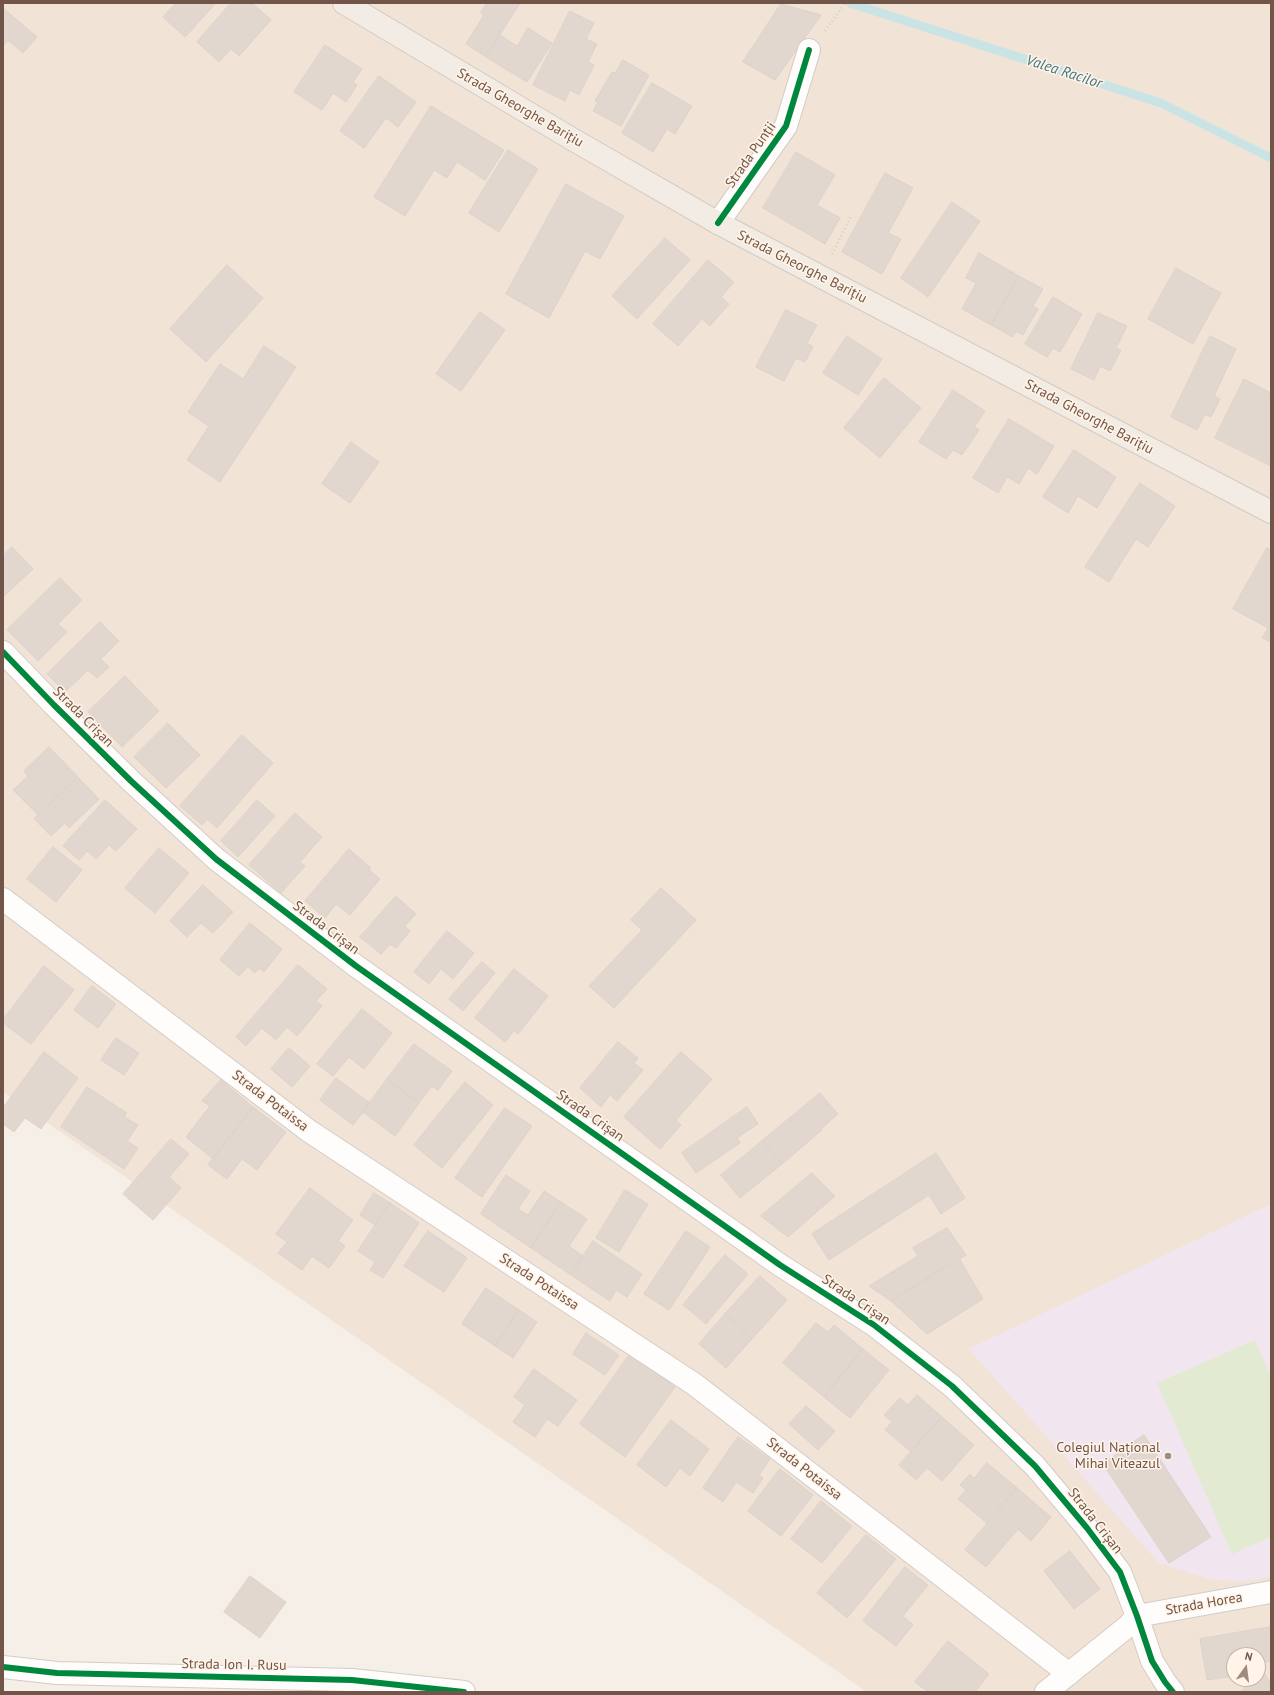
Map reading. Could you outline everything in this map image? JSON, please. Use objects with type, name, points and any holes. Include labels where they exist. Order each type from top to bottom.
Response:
[{"type":"main road","name":"Strada Gheorghe Barițiu","points":[[344,3],[565,135],[718,223],[1271,512]]},
{"type":"street","name":"Strada Punții","points":[[718,223],[786,126],[809,50]]},
{"type":"street","name":"Strada Crișan","points":[[3,652],[54,706],[125,775],[216,859],[356,966],[780,1265],[874,1325],[952,1386],[1035,1466],[1087,1528],[1120,1572],[1152,1661],[1173,1692]]},
{"type":"street","name":"Strada Potaissa","points":[[3,899],[309,1131],[694,1384],[1068,1674]]},
{"type":"street","name":"Strada Horea","points":[[1137,1616],[1271,1592]]},
{"type":"street","points":[[1046,1692],[1128,1626],[1137,1616]]},
{"type":"street","name":"Strada Ion I. Rusu","points":[[3,1666],[57,1673],[352,1680],[464,1692]]},
{"type":"path","points":[[828,26],[845,3]]},
{"type":"path","points":[[821,276],[852,216]]},
{"type":"shaded area","points":[[3,3],[1271,3],[1271,1692],[867,1692],[3,1092]]},
{"type":"shaded area","name":"Colegiul Național Mihai Viteazul","points":[[1271,1204],[1271,1576],[1247,1581],[1212,1580],[1159,1563],[969,1349]]},
{"type":"green space","points":[[1255,1340],[1271,1377],[1271,1537],[1232,1554],[1157,1383]]},
{"type":"building","points":[[176,3],[216,3],[185,37],[163,17]]},
{"type":"building","points":[[231,3],[252,3],[271,20],[239,56],[231,49],[219,62],[197,42]]},
{"type":"building","points":[[487,3],[520,3],[486,57],[466,44],[484,15],[481,13]]},
{"type":"building","points":[[781,4],[821,15],[775,80],[743,62]]},
{"type":"building","points":[[3,8],[37,37],[23,53],[8,40],[3,46]]},
{"type":"building","points":[[570,11],[594,23],[586,39],[597,44],[588,62],[594,65],[579,95],[570,90],[565,101],[533,85]]},
{"type":"building","points":[[528,28],[552,43],[527,82],[486,57],[500,35],[517,46]]},
{"type":"building","points":[[325,45],[362,69],[353,82],[357,85],[346,102],[333,93],[322,110],[294,92]]},
{"type":"building","points":[[623,60],[649,75],[621,126],[593,111],[598,102],[595,101],[612,72],[615,73]]},
{"type":"building","points":[[379,76],[416,102],[398,127],[386,118],[364,148],[340,131]]},
{"type":"building","points":[[652,83],[692,106],[675,134],[667,129],[653,152],[622,133]]},
{"type":"building","points":[[431,106],[504,150],[485,180],[457,162],[447,178],[434,170],[405,216],[374,197]]},
{"type":"building","points":[[508,150],[538,169],[499,232],[469,213]]},
{"type":"building","points":[[796,152],[835,175],[817,205],[840,218],[825,244],[763,208]]},
{"type":"building","points":[[885,173],[913,188],[888,233],[901,239],[882,274],[842,252]]},
{"type":"building","points":[[566,184],[624,216],[600,259],[585,251],[549,318],[506,294]]},
{"type":"building","points":[[952,202],[980,221],[928,297],[901,278]]},
{"type":"building","points":[[665,238],[690,260],[637,319],[612,296]]},
{"type":"building","points":[[979,253],[1019,276],[991,325],[962,309],[976,283],[966,278]]},
{"type":"building","points":[[708,260],[734,282],[721,297],[729,304],[710,326],[702,319],[678,346],[653,324]]},
{"type":"building","points":[[227,265],[263,298],[206,362],[170,329]]},
{"type":"building","points":[[1176,268],[1221,293],[1193,344],[1148,319]]},
{"type":"building","points":[[1019,276],[1043,289],[1033,306],[1038,309],[1023,335],[1016,331],[1013,337],[991,325]]},
{"type":"building","points":[[1053,297],[1082,314],[1060,352],[1053,348],[1047,357],[1025,344]]},
{"type":"building","points":[[786,310],[817,325],[807,343],[813,347],[805,362],[796,358],[784,381],[756,367]]},
{"type":"building","points":[[480,312],[505,330],[461,391],[436,374]]},
{"type":"building","points":[[1098,313],[1127,326],[1116,348],[1121,350],[1110,371],[1100,366],[1094,380],[1071,369]]},
{"type":"building","points":[[847,336],[882,359],[858,395],[823,373]]},
{"type":"building","points":[[1210,336],[1236,349],[1214,396],[1220,399],[1211,417],[1205,414],[1197,430],[1171,417]]},
{"type":"building","points":[[264,346],[296,367],[220,482],[187,460],[209,426],[188,412],[220,364],[243,379]]},
{"type":"building","points":[[884,378],[921,408],[880,458],[844,428]]},
{"type":"building","points":[[1244,379],[1271,393],[1271,466],[1215,438]]},
{"type":"building","points":[[953,390],[985,411],[974,427],[979,430],[962,455],[953,450],[946,459],[919,442]]},
{"type":"building","points":[[1009,419],[1054,446],[1037,474],[1028,468],[1019,484],[1007,477],[998,493],[973,478]]},
{"type":"building","points":[[351,442],[379,462],[350,503],[322,484]]},
{"type":"building","points":[[1074,450],[1116,477],[1097,508],[1078,496],[1068,513],[1043,497]]},
{"type":"building","points":[[1140,483],[1175,506],[1148,547],[1136,539],[1109,582],[1085,567]]},
{"type":"building","points":[[12,547],[33,569],[3,597],[3,556]]},
{"type":"building","points":[[1267,548],[1271,550],[1271,642],[1262,638],[1268,628],[1233,609]]},
{"type":"building","points":[[60,578],[82,600],[58,624],[67,632],[38,661],[7,630]]},
{"type":"building","points":[[100,622],[119,641],[101,659],[109,667],[97,678],[88,670],[65,692],[47,674]]},
{"type":"building","points":[[125,676],[159,711],[122,747],[88,712]]},
{"type":"building","points":[[168,723],[200,755],[166,788],[134,757]]},
{"type":"building","points":[[242,735],[273,763],[217,828],[207,819],[202,825],[180,806]]},
{"type":"building","points":[[49,747],[78,777],[38,815],[13,790],[28,776],[24,771]]},
{"type":"building","points":[[78,777],[99,799],[69,828],[65,823],[51,836],[34,819]]},
{"type":"building","points":[[105,800],[137,829],[116,851],[109,845],[96,859],[87,851],[79,860],[63,846]]},
{"type":"building","points":[[257,800],[275,816],[238,857],[221,841]]},
{"type":"building","points":[[295,813],[322,837],[300,862],[305,866],[281,893],[249,865]]},
{"type":"building","points":[[53,847],[82,870],[56,902],[27,879]]},
{"type":"building","points":[[159,848],[189,873],[155,913],[125,888]]},
{"type":"building","points":[[349,849],[371,868],[369,870],[380,879],[350,915],[336,904],[325,918],[305,901]]},
{"type":"building","points":[[203,885],[233,912],[213,933],[201,923],[187,937],[170,921]]},
{"type":"building","points":[[661,888],[696,920],[614,1008],[589,986],[642,930],[631,920]]},
{"type":"building","points":[[396,896],[416,914],[405,926],[410,931],[396,948],[390,944],[381,954],[360,937]]},
{"type":"building","points":[[250,923],[282,949],[264,972],[259,968],[255,973],[248,967],[239,976],[220,960]]},
{"type":"building","points":[[447,931],[474,953],[453,979],[441,969],[429,984],[414,972]]},
{"type":"building","points":[[482,962],[495,973],[463,1011],[449,999]]},
{"type":"building","points":[[298,965],[327,989],[316,1001],[322,1006],[297,1036],[287,1027],[276,1040],[262,1028],[246,1046],[236,1037]]},
{"type":"building","points":[[44,966],[74,990],[31,1044],[3,1023],[3,1020]]},
{"type":"building","points":[[514,969],[548,996],[518,1034],[514,1031],[505,1042],[475,1018]]},
{"type":"building","points":[[92,986],[116,1004],[98,1028],[74,1010]]},
{"type":"building","points":[[362,1009],[392,1033],[364,1069],[349,1057],[333,1076],[317,1064]]},
{"type":"building","points":[[116,1038],[139,1053],[124,1075],[101,1060]]},
{"type":"building","points":[[618,1042],[638,1058],[634,1063],[643,1070],[617,1101],[610,1095],[601,1107],[580,1088]]},
{"type":"building","points":[[414,1044],[452,1071],[438,1090],[432,1086],[419,1103],[387,1079]]},
{"type":"building","points":[[289,1048],[310,1066],[292,1087],[271,1069]]},
{"type":"building","points":[[44,1052],[78,1078],[41,1129],[25,1118],[14,1132],[3,1124],[3,1108]]},
{"type":"building","points":[[681,1052],[712,1079],[676,1120],[681,1125],[660,1149],[624,1117]]},
{"type":"building","points":[[336,1078],[370,1103],[353,1125],[320,1100]]},
{"type":"building","points":[[387,1079],[419,1103],[395,1136],[363,1112]]},
{"type":"building","points":[[221,1080],[253,1107],[213,1159],[186,1137],[210,1106],[202,1101]]},
{"type":"building","points":[[465,1082],[493,1105],[442,1168],[414,1145]]},
{"type":"building","points":[[87,1087],[127,1113],[124,1117],[138,1125],[127,1141],[138,1148],[124,1169],[61,1127]]},
{"type":"building","points":[[820,1093],[838,1114],[821,1129],[822,1130],[782,1164],[762,1141]]},
{"type":"building","points":[[253,1107],[286,1132],[257,1170],[242,1159],[227,1179],[208,1165]]},
{"type":"building","points":[[747,1107],[758,1124],[737,1138],[740,1143],[696,1173],[682,1153]]},
{"type":"building","points":[[505,1108],[532,1126],[482,1197],[455,1178]]},
{"type":"building","points":[[171,1139],[189,1154],[169,1177],[181,1188],[153,1220],[123,1194]]},
{"type":"building","points":[[762,1141],[782,1164],[740,1198],[721,1175]]},
{"type":"building","points":[[936,1153],[965,1198],[941,1214],[929,1195],[829,1260],[812,1234]]},
{"type":"building","points":[[812,1173],[835,1196],[788,1237],[761,1216]]},
{"type":"building","points":[[506,1175],[530,1191],[518,1209],[528,1215],[544,1191],[561,1202],[531,1248],[481,1214]]},
{"type":"building","points":[[310,1188],[353,1220],[338,1241],[345,1246],[329,1268],[312,1256],[302,1270],[278,1253],[287,1242],[276,1234]]},
{"type":"building","points":[[625,1190],[648,1204],[619,1252],[596,1238]]},
{"type":"building","points":[[374,1193],[390,1203],[375,1225],[360,1215]]},
{"type":"building","points":[[561,1202],[587,1219],[569,1246],[583,1256],[571,1275],[531,1248]]},
{"type":"building","points":[[390,1203],[419,1223],[383,1278],[370,1270],[375,1262],[358,1251]]},
{"type":"building","points":[[947,1228],[966,1255],[891,1301],[869,1286],[918,1256],[913,1248]]},
{"type":"building","points":[[428,1231],[467,1258],[444,1292],[404,1266]]},
{"type":"building","points":[[686,1231],[710,1247],[669,1310],[644,1294]]},
{"type":"building","points":[[593,1241],[642,1274],[627,1297],[616,1290],[610,1301],[571,1275]]},
{"type":"building","points":[[725,1255],[748,1274],[706,1324],[683,1305]]},
{"type":"building","points":[[959,1258],[983,1299],[927,1334],[891,1301]]},
{"type":"building","points":[[760,1276],[787,1300],[752,1339],[725,1314]]},
{"type":"building","points":[[486,1288],[519,1310],[495,1346],[462,1324]]},
{"type":"building","points":[[519,1310],[537,1322],[513,1358],[495,1346]]},
{"type":"building","points":[[725,1314],[752,1339],[726,1368],[699,1344]]},
{"type":"building","points":[[816,1323],[828,1332],[834,1325],[863,1349],[824,1397],[783,1363]]},
{"type":"building","points":[[586,1333],[619,1355],[605,1375],[573,1354]]},
{"type":"building","points":[[863,1349],[889,1370],[850,1418],[824,1397]]},
{"type":"building","points":[[630,1354],[675,1387],[625,1457],[580,1424]]},
{"type":"building","points":[[534,1369],[577,1400],[558,1426],[547,1419],[535,1437],[513,1422],[525,1405],[514,1397]]},
{"type":"building","points":[[917,1395],[942,1417],[911,1452],[885,1430],[892,1422],[884,1415],[900,1398],[908,1405]]},
{"type":"building","points":[[806,1406],[835,1431],[818,1450],[789,1424]]},
{"type":"building","points":[[942,1417],[974,1445],[942,1481],[927,1468],[916,1480],[899,1465]]},
{"type":"building","points":[[671,1420],[709,1449],[690,1476],[680,1468],[666,1487],[637,1465]]},
{"type":"building","points":[[1144,1435],[1211,1537],[1169,1563],[1103,1464]]},
{"type":"building","points":[[738,1437],[770,1459],[759,1475],[763,1478],[753,1493],[736,1482],[723,1502],[703,1488]]},
{"type":"building","points":[[987,1463],[1017,1488],[987,1523],[958,1499],[966,1490],[960,1485],[970,1474],[974,1478]]},
{"type":"building","points":[[780,1469],[813,1495],[781,1536],[748,1511]]},
{"type":"building","points":[[1017,1488],[1051,1517],[1031,1541],[1018,1529],[986,1567],[965,1550]]},
{"type":"building","points":[[821,1501],[852,1526],[822,1563],[791,1539]]},
{"type":"building","points":[[866,1535],[896,1559],[847,1618],[817,1593]]},
{"type":"building","points":[[1070,1551],[1100,1589],[1074,1609],[1044,1571]]},
{"type":"building","points":[[905,1567],[928,1585],[903,1616],[913,1625],[896,1646],[863,1621]]},
{"type":"building","points":[[250,1576],[286,1602],[260,1638],[224,1612]]},
{"type":"building","points":[[1271,1627],[1271,1661],[1266,1662],[1266,1647],[1226,1647],[1226,1677],[1207,1680],[1200,1639]]},
{"type":"building","points":[[948,1641],[989,1674],[975,1692],[928,1692],[915,1682]]},
{"type":"building","points":[[1266,1676],[1271,1683],[1271,1692],[1240,1692],[1246,1687],[1266,1687]]},
{"type":"waterway","name":"Valea Racilor","points":[[850,3],[1161,103],[1271,158]]},
{"type":"cycle path","points":[[718,223],[786,126],[809,50]]},
{"type":"cycle path","points":[[3,652],[131,781],[216,859],[356,966],[780,1265],[874,1325],[952,1386],[1035,1466],[1087,1528],[1120,1572],[1152,1661],[1173,1692]]},
{"type":"cycle path","points":[[3,1667],[57,1673],[352,1680],[464,1692]]},
{"type":"place","name":"Colegiul Național Mihai Viteazul","points":[[1168,1456]]}]
